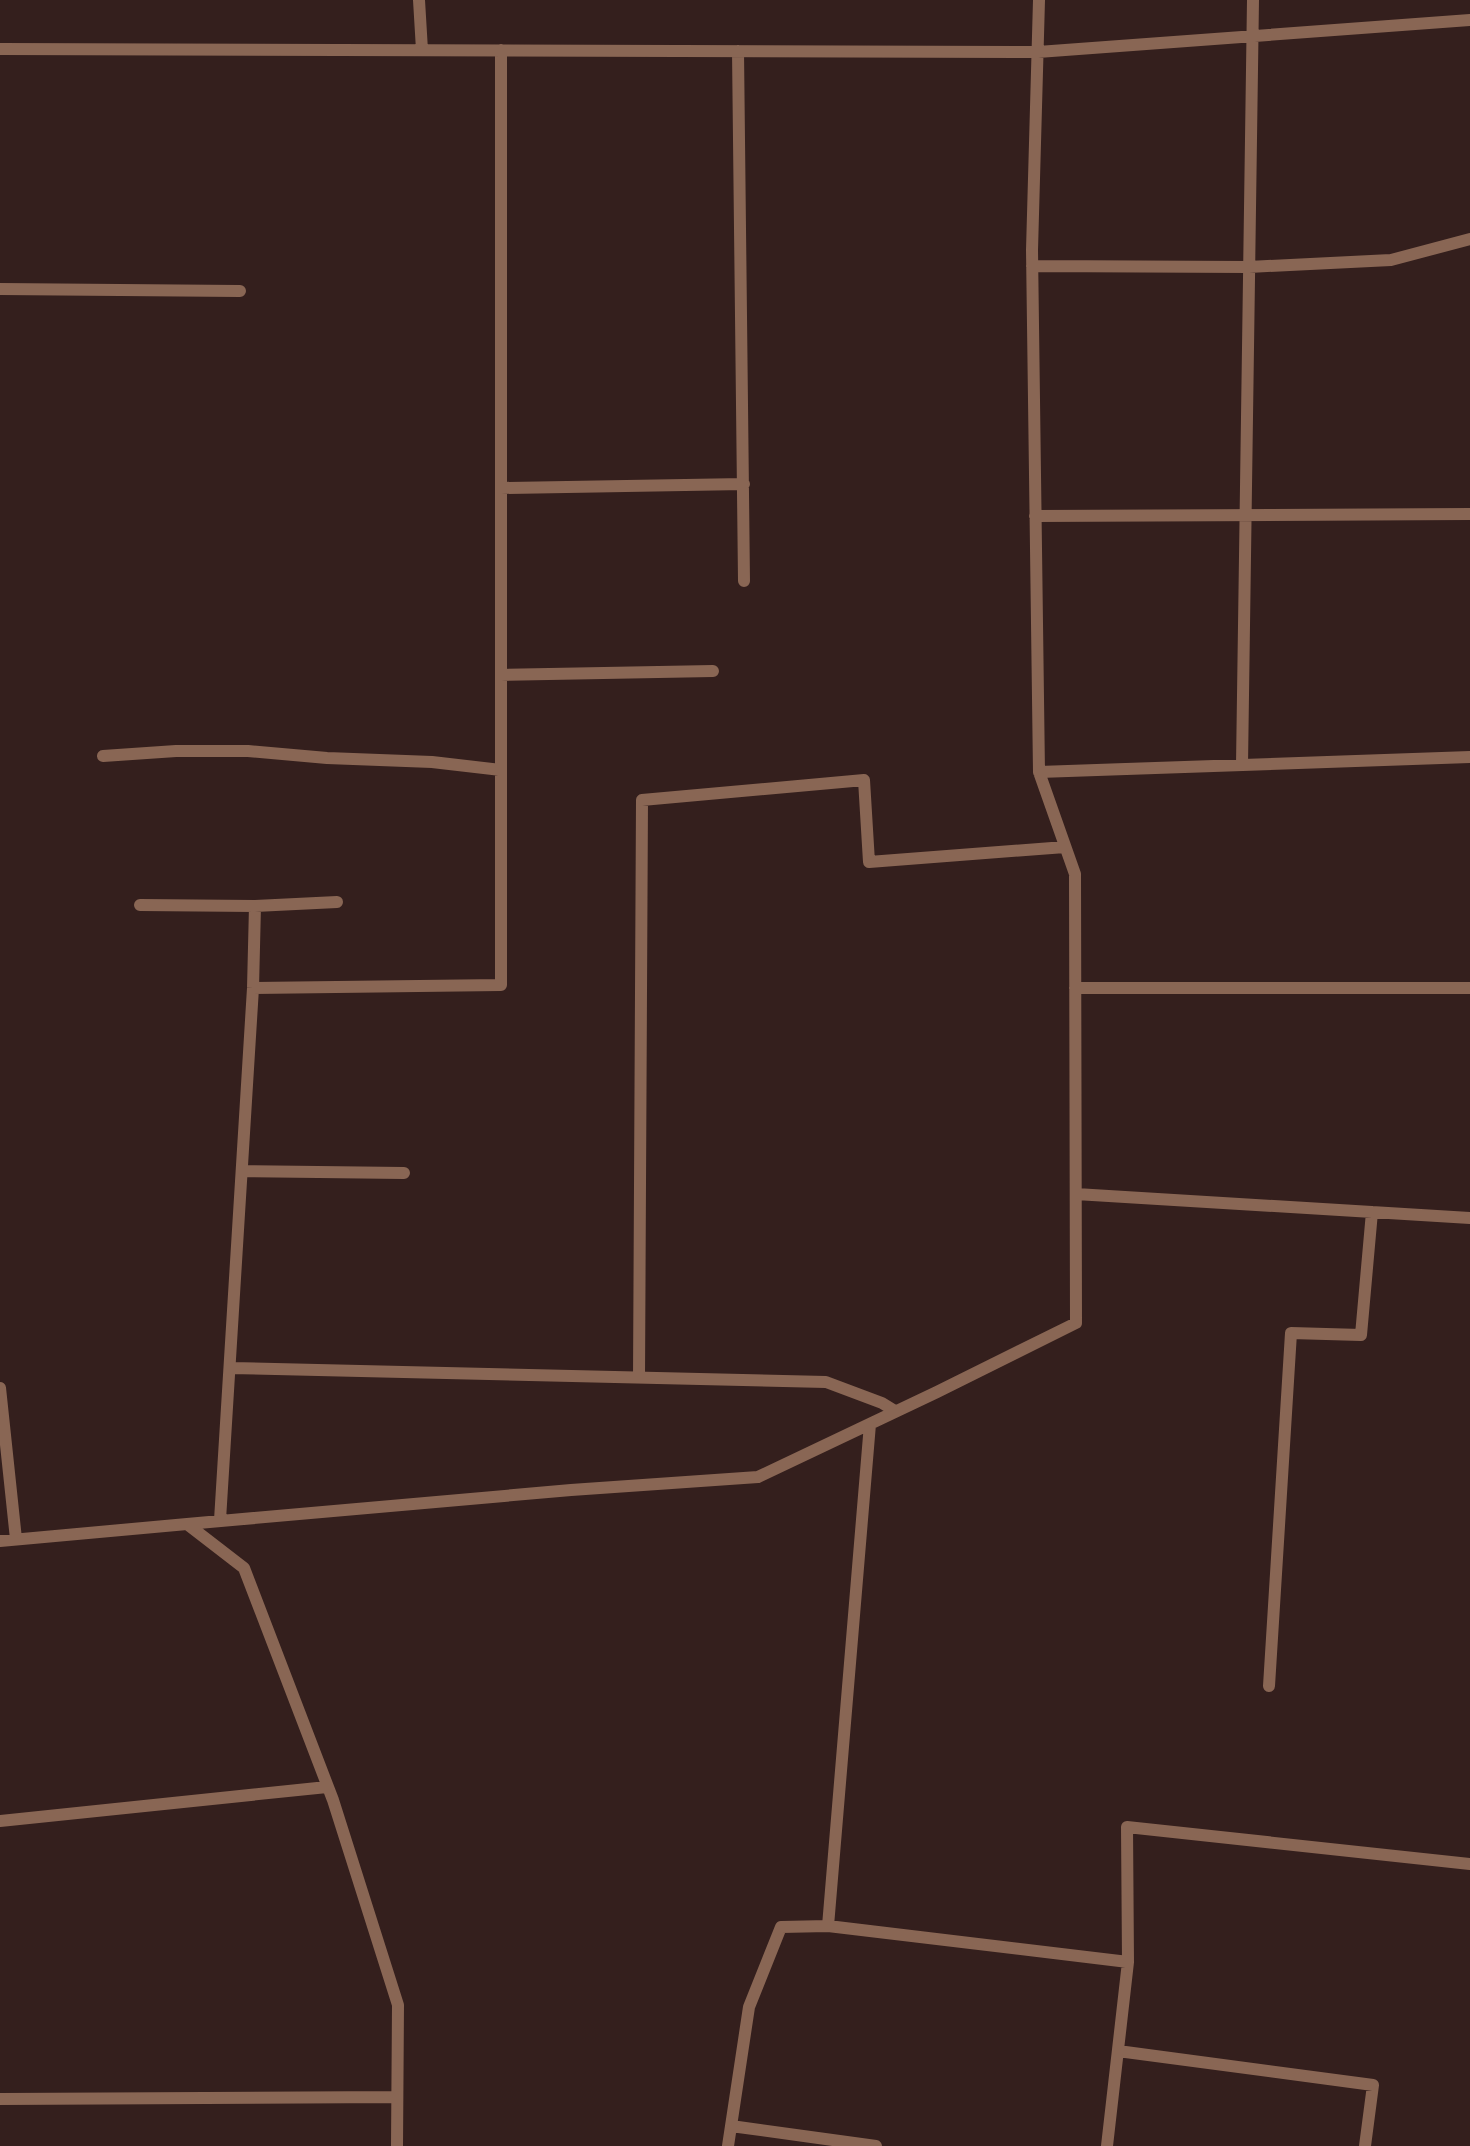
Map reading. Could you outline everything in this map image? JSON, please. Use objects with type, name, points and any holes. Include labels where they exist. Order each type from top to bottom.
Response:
[{"type":"street","points":[[419,0],[422,50]]},
{"type":"street","points":[[0,1541],[571,1490],[758,1477],[1076,1323],[1075,874],[1038,772],[1032,266],[1039,0]]},
{"type":"street","points":[[1242,765],[1253,0]]},
{"type":"street","points":[[0,50],[1038,52],[1470,20]]},
{"type":"street","points":[[253,988],[501,985],[501,50]]},
{"type":"street","points":[[738,51],[744,581]]},
{"type":"street","points":[[1032,266],[1249,267],[1391,260],[1470,239]]},
{"type":"street","points":[[0,289],[240,291]]},
{"type":"street","points":[[501,488],[744,484]]},
{"type":"street","points":[[1035,516],[1470,514]]},
{"type":"street","points":[[501,675],[713,670]]},
{"type":"street","points":[[103,756],[176,751],[248,751],[327,758],[432,762],[501,770]]},
{"type":"street","points":[[1038,772],[1470,757]]},
{"type":"street","points":[[639,1378],[642,800],[864,780],[869,862],[1065,847]]},
{"type":"street","points":[[140,904],[255,906],[337,902]]},
{"type":"street","points":[[220,1521],[253,988],[255,906]]},
{"type":"street","points":[[1075,988],[1470,988]]},
{"type":"street","points":[[242,1171],[404,1173]]},
{"type":"street","points":[[1076,1194],[1470,1218]]},
{"type":"street","points":[[1269,1686],[1291,1333],[1361,1335],[1372,1212]]},
{"type":"street","points":[[230,1368],[826,1382],[882,1403],[895,1412]]},
{"type":"street","points":[[0,1388],[16,1539]]},
{"type":"street","points":[[828,1926],[870,1424]]},
{"type":"street","points":[[188,1524],[244,1568],[327,1787],[398,2005],[397,2146]]},
{"type":"street","points":[[0,1821],[327,1787]]},
{"type":"street","points":[[1107,2146],[1128,1962],[1127,1827],[1470,1864]]},
{"type":"street","points":[[728,2146],[749,2007],[781,1927],[828,1926],[1128,1962]]},
{"type":"street","points":[[1118,2051],[1373,2085],[1365,2146]]},
{"type":"street","points":[[0,2099],[397,2097]]},
{"type":"street","points":[[731,2126],[876,2146]]}]
